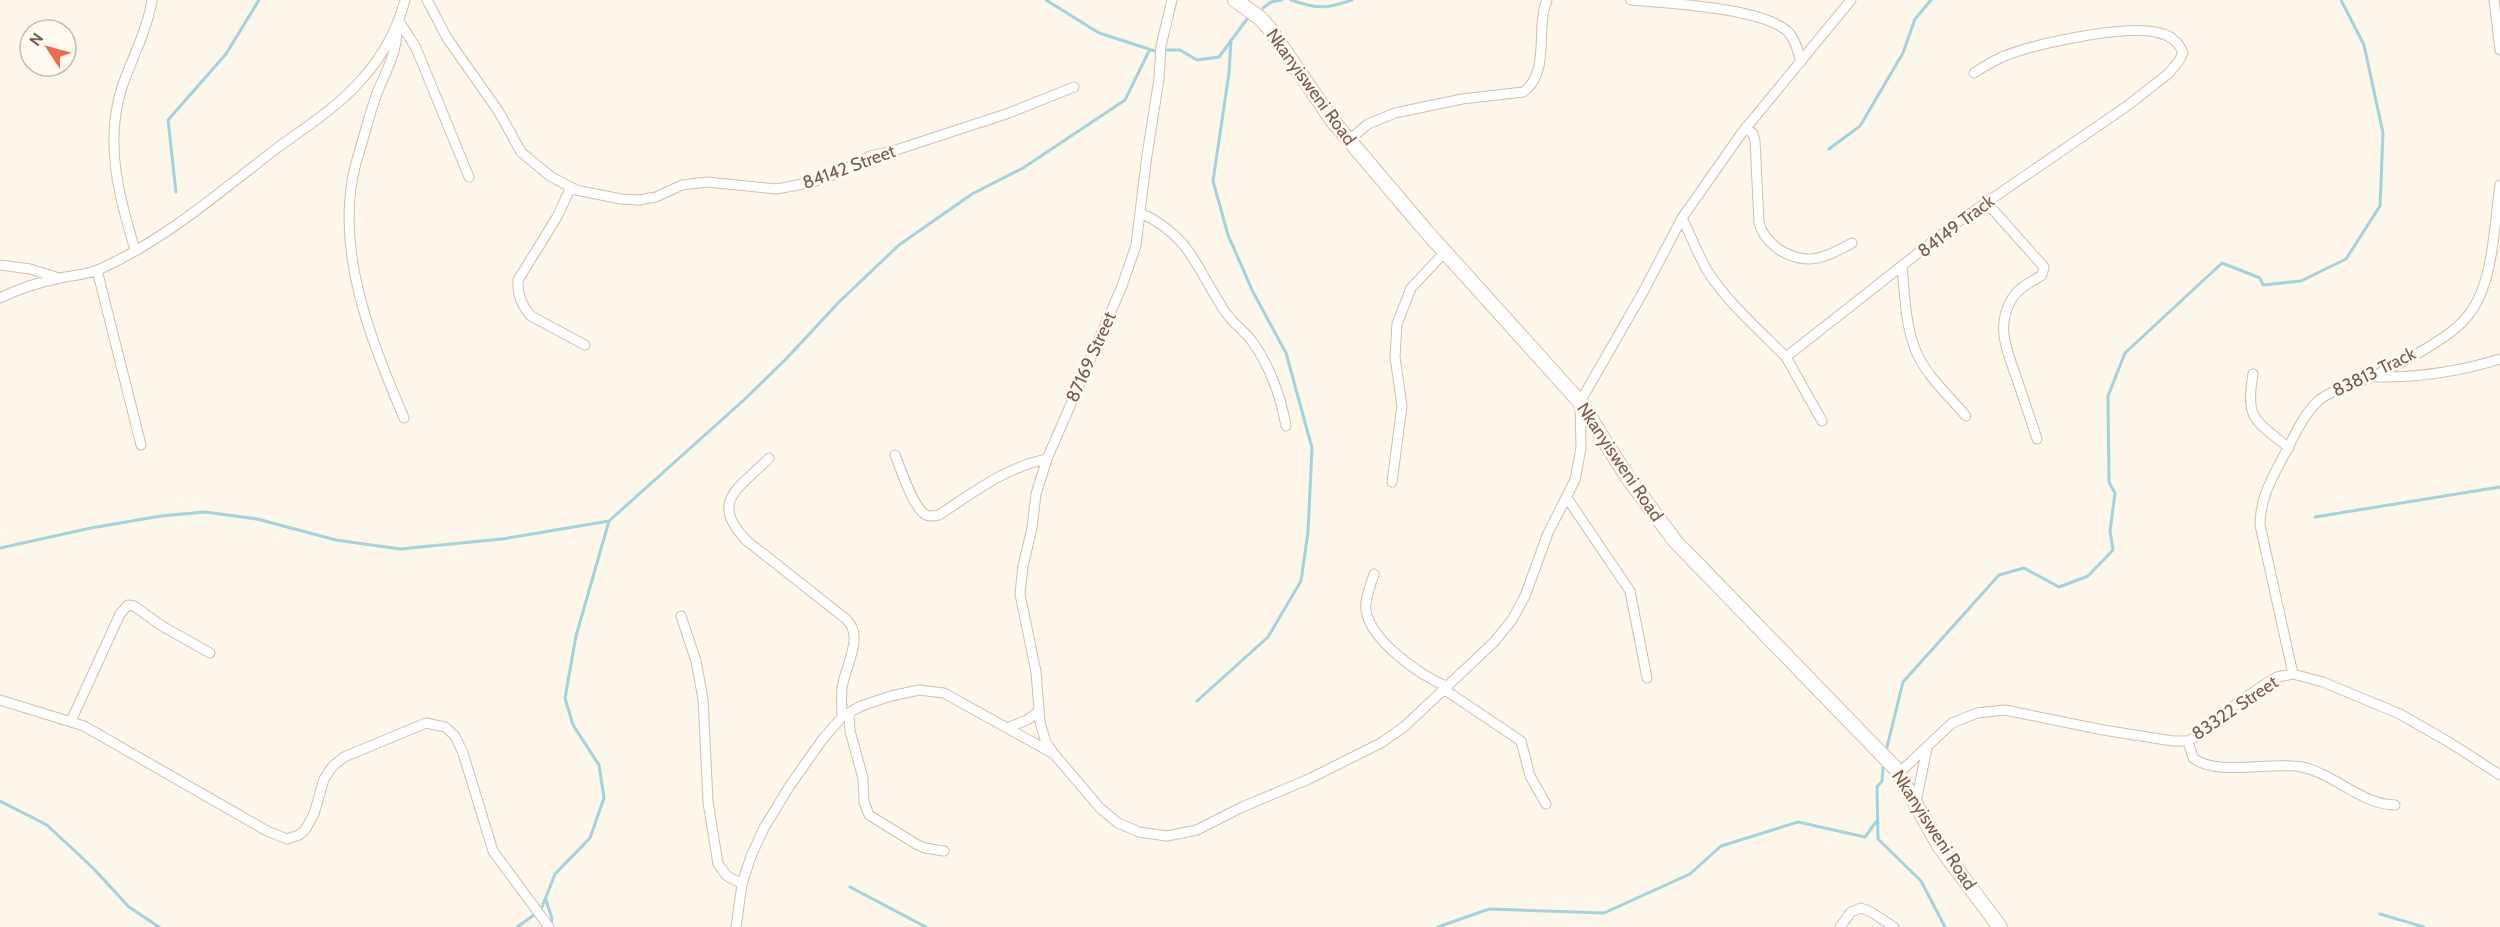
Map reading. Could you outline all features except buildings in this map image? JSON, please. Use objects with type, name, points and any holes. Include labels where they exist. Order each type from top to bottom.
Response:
[{"type":"street","points":[[135,250],[115,177],[115,125],[122,88],[137,53],[152,0]]},
{"type":"street","points":[[404,418],[368,321],[354,263],[347,219],[356,165],[377,93],[393,55],[405,0]]},
{"type":"street","name":"84142 Street","points":[[428,0],[447,38],[494,105],[521,152],[550,176],[571,187],[597,195],[639,200],[656,196],[682,185],[707,182],[777,189],[794,187],[838,173],[870,156],[896,150],[1009,113],[1074,87]]},
{"type":"street","name":"87169 Street","points":[[1054,754],[1046,742],[1038,712],[1036,672],[1021,604],[1020,585],[1032,528],[1036,494],[1047,459],[1122,286],[1136,245],[1159,79],[1162,40],[1172,0]]},
{"type":"street","name":"Nkanyisweni Road","points":[[1234,0],[1252,12],[1269,28],[1294,62],[1308,87],[1349,140],[1445,252],[1580,402],[1628,478],[1675,541],[1899,773],[1940,847],[2000,927]]},
{"type":"street","points":[[1349,140],[1368,124],[1395,113],[1462,99],[1523,92],[1534,82],[1537,74],[1547,0]]},
{"type":"street","points":[[1631,0],[1742,14],[1766,20],[1786,30],[1793,38],[1801,62]]},
{"type":"street","points":[[736,927],[742,884],[757,841],[774,810],[822,740],[846,715],[891,696],[926,690],[944,693],[1054,754],[1100,808],[1118,823],[1152,835],[1180,834],[1197,830],[1381,743],[1405,726],[1494,642],[1512,620],[1525,596],[1548,533],[1567,498],[1579,463],[1582,428],[1580,402],[1642,294],[1682,218],[1746,127],[1851,0]]},
{"type":"street","points":[[2494,0],[2500,50]]},
{"type":"street","points":[[0,298],[59,278],[97,270],[135,250],[227,187],[336,104],[368,73],[398,25]]},
{"type":"street","points":[[398,25],[416,48],[470,177]]},
{"type":"street","name":"84149 Track","points":[[1786,357],[1986,201],[2127,106],[2168,74],[2180,61],[2183,53],[2178,43],[2169,36],[2155,32],[2132,31],[2030,48],[2002,57],[1974,73]]},
{"type":"street","points":[[1746,127],[1753,134],[1755,141],[1759,223],[1761,231],[1768,240],[1792,257],[1813,259],[1835,253],[1852,243]]},
{"type":"street","name":"83813 Track","points":[[2293,674],[2260,525],[2263,497],[2316,403],[2324,397],[2371,377],[2452,330],[2469,315],[2477,303],[2487,274],[2500,185]]},
{"type":"street","points":[[571,187],[557,217],[518,280],[518,289],[519,298],[531,316],[585,345]]},
{"type":"street","points":[[1986,201],[2044,267],[2042,274],[2025,285],[2012,298],[2003,333],[2006,353],[2037,439]]},
{"type":"street","points":[[1141,213],[1168,228],[1184,244],[1226,313],[1252,341],[1277,392],[1286,426]]},
{"type":"street","points":[[1682,218],[1716,283],[1743,315],[1786,357],[1822,421]]},
{"type":"street","points":[[1392,482],[1402,406],[1395,357],[1396,324],[1411,288],[1445,252]]},
{"type":"street","points":[[0,265],[30,268],[59,278]]},
{"type":"street","points":[[1902,267],[1906,312],[1917,354],[1927,370],[1966,416]]},
{"type":"street","points":[[97,270],[141,445]]},
{"type":"street","points":[[2371,377],[2424,376],[2468,369],[2500,359]]},
{"type":"street","points":[[2253,374],[2249,403],[2252,412],[2263,427],[2289,448]]},
{"type":"street","points":[[896,455],[918,507],[926,515],[932,517],[939,515],[1015,468],[1047,459]]},
{"type":"street","points":[[769,458],[732,495],[727,506],[728,516],[734,527],[747,541],[846,619],[853,627],[855,634],[842,692],[863,778],[864,802],[869,815],[916,844],[944,851]]},
{"type":"street","points":[[1567,498],[1630,591],[1647,678]]},
{"type":"street","points":[[1374,574],[1366,604],[1366,612],[1371,623],[1394,651],[1415,669],[1521,741],[1530,776],[1546,804]]},
{"type":"street","points":[[71,721],[120,614],[128,605],[134,606],[162,627],[210,653]]},
{"type":"street","points":[[681,616],[696,661],[703,699],[708,802],[718,864],[726,876],[742,884]]},
{"type":"street","name":"83322 Street","points":[[1899,773],[1952,723],[1993,710],[2126,734],[2188,741],[2202,733],[2232,707],[2265,684],[2293,674],[2323,682],[2400,714],[2500,775]]},
{"type":"street","points":[[0,700],[71,721],[101,735],[267,831],[287,839],[305,830],[314,814],[324,779],[332,767],[344,757],[426,723],[445,727],[454,736],[463,753],[494,851],[549,927]]},
{"type":"street","points":[[1006,728],[1027,720],[1038,712]]},
{"type":"street","points":[[2188,741],[2193,758],[2201,762],[2223,766],[2301,767],[2321,774],[2363,797],[2386,805],[2395,805]]},
{"type":"street","points":[[1916,802],[1927,747]]},
{"type":"street","points":[[1840,927],[1851,912],[1861,908],[1872,912],[1894,927]]},
{"type":"waterway","points":[[176,192],[168,120],[226,54],[259,0]]},
{"type":"waterway","points":[[1046,0],[1099,33],[1155,51]]},
{"type":"waterway","points":[[1263,8],[1271,2],[1282,0]]},
{"type":"waterway","points":[[1291,0],[1321,7],[1352,0]]},
{"type":"waterway","points":[[1829,149],[1860,126],[1903,53],[1915,19],[1931,0]]},
{"type":"waterway","points":[[1886,751],[1903,682],[1999,575],[2024,568],[2059,587],[2088,576],[2113,550],[2110,531],[2115,493],[2109,482],[2108,396],[2125,353],[2222,263],[2260,278],[2263,285],[2301,281],[2346,259],[2380,206],[2383,133],[2364,45],[2341,0]]},
{"type":"waterway","points":[[1167,50],[1180,50],[1197,60],[1219,57],[1247,19]]},
{"type":"waterway","points":[[1197,701],[1268,637],[1301,581],[1308,532],[1312,448],[1286,353],[1253,292],[1228,235],[1213,181],[1229,73],[1231,40]]},
{"type":"waterway","points":[[542,907],[555,874],[590,838],[604,798],[599,765],[573,725],[565,698],[576,636],[609,521],[745,399],[839,302],[899,245],[972,194],[1023,168],[1125,100],[1150,49]]},
{"type":"waterway","points":[[2315,517],[2500,487]]},
{"type":"waterway","points":[[0,548],[91,528],[161,516],[205,512],[257,519],[336,540],[400,549],[502,539],[609,521]]},
{"type":"waterway","points":[[1883,768],[1882,781],[1877,787],[1878,839],[1921,881],[1945,927]]},
{"type":"waterway","points":[[0,801],[47,825],[93,868],[129,907],[159,927]]},
{"type":"waterway","points":[[1438,927],[1489,909],[1604,913],[1690,874],[1721,846],[1798,822],[1865,837],[1876,822]]},
{"type":"waterway","points":[[850,887],[926,927]]},
{"type":"waterway","points":[[546,900],[552,918],[551,925]]},
{"type":"waterway","points":[[2380,914],[2424,927]]},
{"type":"waterway","points":[[517,927],[534,915]]}]
